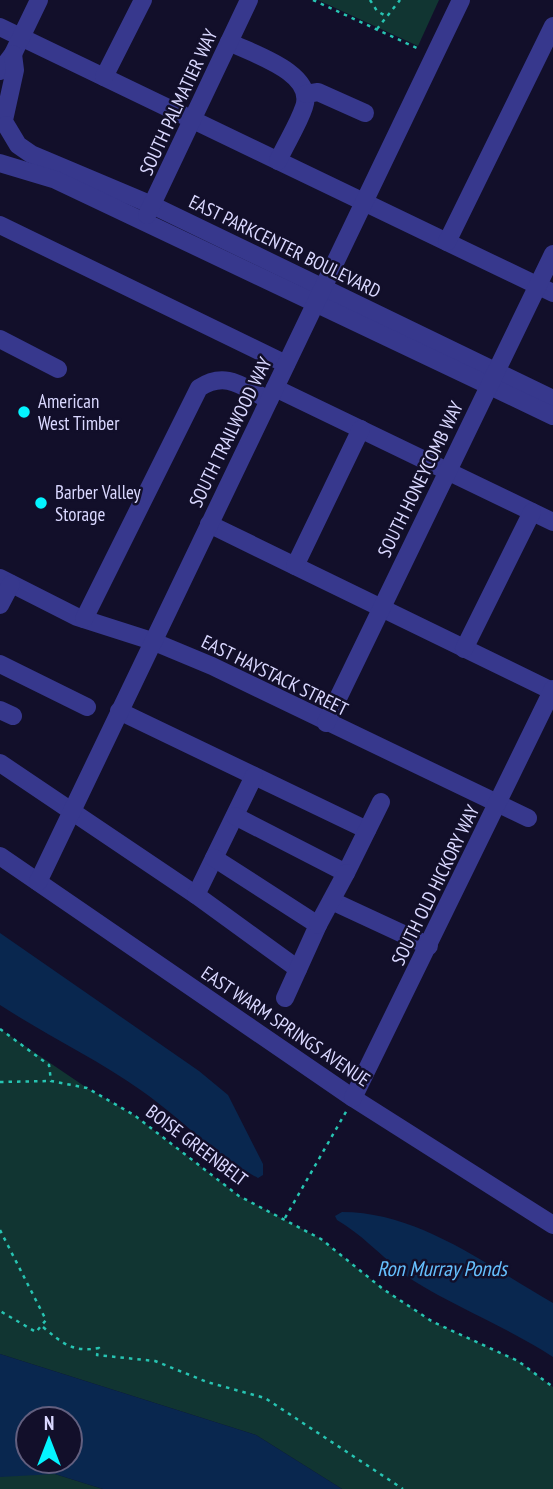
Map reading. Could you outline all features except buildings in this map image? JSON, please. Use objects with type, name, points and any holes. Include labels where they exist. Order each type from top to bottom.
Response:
[{"type":"street","points":[[0,71],[17,45],[39,0]]},
{"type":"street","points":[[104,77],[143,0]]},
{"type":"street","name":"SOUTH PALMATIER WAY","points":[[144,222],[249,0]]},
{"type":"street","name":"SOUTH TRAILWOOD WAY","points":[[38,882],[461,0]]},
{"type":"street","points":[[447,243],[553,26]]},
{"type":"street","points":[[0,27],[17,45],[104,77],[545,290]]},
{"type":"street","points":[[229,42],[294,75],[306,94],[305,106],[278,161]]},
{"type":"street","points":[[0,148],[17,45]]},
{"type":"street","points":[[306,94],[318,92],[365,113]]},
{"type":"street","name":"EAST PARKCENTER BOULEVARD","points":[[3,119],[18,145],[31,154],[152,205],[319,296],[491,379],[553,416]]},
{"type":"street","name":"EAST PARKCENTER BOULEVARD","points":[[0,163],[44,175],[144,222],[319,296]]},
{"type":"street","points":[[0,225],[286,364]]},
{"type":"street","name":"SOUTH HONEYCOMB WAY","points":[[326,723],[491,379],[545,290],[553,254]]},
{"type":"street","points":[[0,340],[58,369]]},
{"type":"street","points":[[84,619],[199,388],[212,380],[226,379],[272,394],[361,429],[553,522]]},
{"type":"street","name":"EAST PARKCENTER BOULEVARD","points":[[491,379],[553,399]]},
{"type":"street","points":[[295,566],[361,429]]},
{"type":"street","points":[[464,649],[532,512]]},
{"type":"street","points":[[209,524],[553,690]]},
{"type":"street","points":[[0,605],[6,581]]},
{"type":"street","name":"EAST HAYSTACK STREET","points":[[6,581],[84,619],[152,641],[212,666],[528,818]]},
{"type":"street","points":[[0,664],[87,707]]},
{"type":"street","name":"SOUTH OLD HICKORY WAY","points":[[354,1098],[553,690]]},
{"type":"street","points":[[119,711],[367,830]]},
{"type":"street","points":[[0,763],[196,895],[298,969]]},
{"type":"street","points":[[196,895],[254,776]]},
{"type":"street","points":[[285,998],[318,925],[381,802]]},
{"type":"street","points":[[235,816],[346,873]]},
{"type":"street","name":"EAST WARM SPRINGS AVENUE","points":[[0,856],[354,1098],[553,1225]]},
{"type":"street","points":[[214,858],[318,925]]},
{"type":"street","points":[[332,901],[429,946]]},
{"type":"path","points":[[313,0],[419,49]]},
{"type":"path","points":[[370,0],[377,11],[385,16]]},
{"type":"path","points":[[377,29],[400,0]]},
{"type":"path","points":[[0,1029],[49,1065],[51,1082]]},
{"type":"path","name":"BOISE GREENBELT","points":[[0,1082],[51,1082],[87,1088],[134,1115],[239,1196],[285,1218],[345,1256],[383,1289],[433,1322],[518,1361],[553,1387]]},
{"type":"path","points":[[285,1218],[354,1098]]},
{"type":"path","points":[[0,1230],[46,1320],[36,1332],[26,1329],[0,1311]]},
{"type":"path","points":[[43,1326],[67,1347],[88,1351],[99,1348],[97,1355],[155,1361],[207,1382],[265,1398],[403,1489]]},
{"type":"green space","points":[[318,0],[439,0],[418,46]]},
{"type":"green space","points":[[0,1029],[87,1088],[134,1115],[239,1196],[321,1239],[383,1289],[433,1322],[518,1361],[553,1387],[553,1489],[342,1489],[256,1435],[0,1354]]},
{"type":"green space","points":[[12,1474],[58,1475],[103,1489],[0,1489],[0,1477]]},
{"type":"water","points":[[0,933],[199,1071],[228,1095],[263,1164],[263,1175],[258,1178],[242,1169],[125,1079],[0,1005]]},
{"type":"water","name":"Ron Murray Ponds","points":[[342,1212],[371,1214],[425,1231],[478,1258],[553,1303],[553,1357],[414,1281],[337,1220],[335,1216]]},
{"type":"water","points":[[0,1354],[256,1435],[342,1489],[103,1489],[58,1475],[84,1475],[84,1405],[14,1405],[14,1475],[37,1475],[0,1477]]},
{"type":"place","name":"American West Timber","points":[[24,412]]},
{"type":"place","name":"Barber Valley Storage","points":[[41,503]]}]
